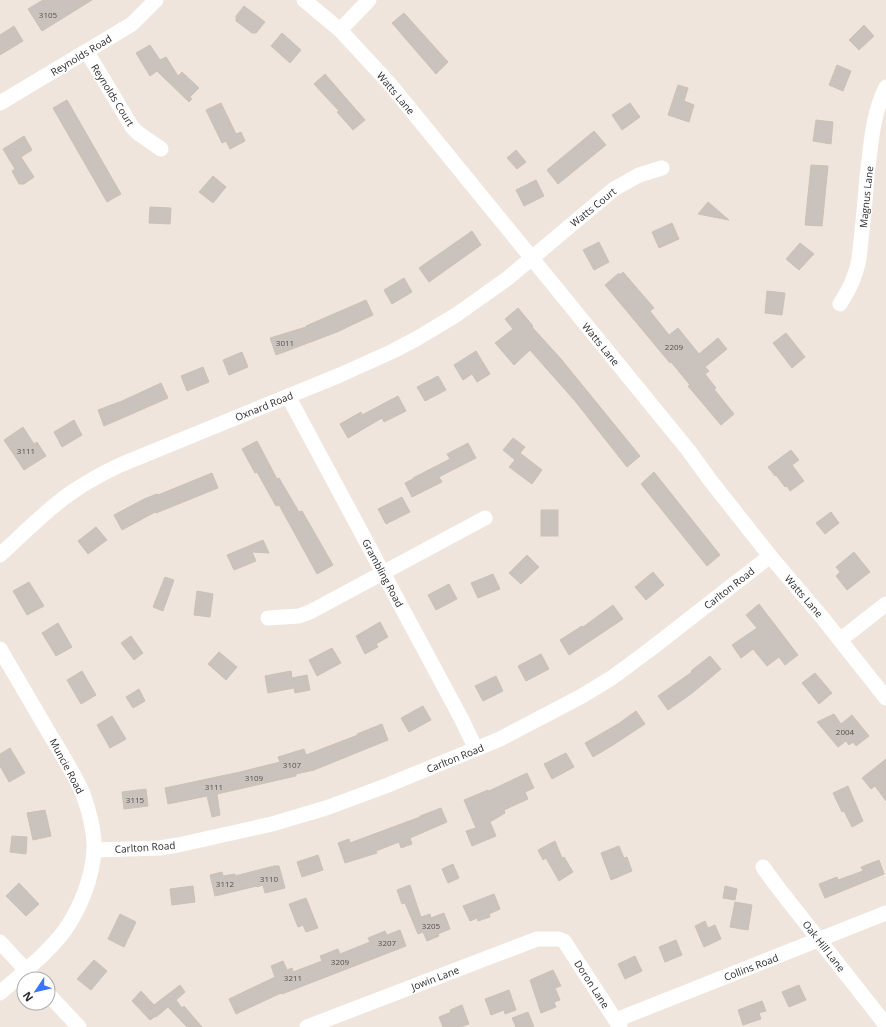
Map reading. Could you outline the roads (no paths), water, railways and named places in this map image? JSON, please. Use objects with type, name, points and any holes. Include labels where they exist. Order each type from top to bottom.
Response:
[{"type":"street","name":"Reynolds Road","points":[[0,103],[132,24],[156,0]]},
{"type":"street","name":"Watts Lane","points":[[304,0],[340,30],[389,84],[689,451],[770,556],[886,698]]},
{"type":"street","points":[[340,30],[369,0]]},
{"type":"street","name":"Reynolds Court","points":[[87,52],[132,127],[138,134],[161,149]]},
{"type":"street","name":"Magnus Lane","points":[[840,304],[852,285],[856,274],[874,125],[882,95],[886,87]]},
{"type":"street","name":"Watts Court","points":[[531,258],[614,189],[639,175],[662,168]]},
{"type":"street","name":"Oxnard Road","points":[[0,555],[70,493],[100,475],[120,465],[359,367],[416,339],[456,315],[508,278],[531,258]]},
{"type":"street","name":"Grambling Road","points":[[288,396],[461,718],[476,749]]},
{"type":"street","points":[[268,618],[299,616],[310,612],[485,518]]},
{"type":"street","name":"Carlton Road","points":[[94,850],[160,848],[272,824],[326,808],[476,749],[523,728],[582,696],[613,676],[652,648],[770,556]]},
{"type":"street","points":[[840,640],[886,604]]},
{"type":"street","name":"Muncie Road","points":[[0,650],[75,778],[86,803],[93,837],[94,850],[88,882],[76,911],[64,930],[46,951],[32,971]]},
{"type":"street","name":"Oak Hill Lane","points":[[763,867],[886,1025]]},
{"type":"street","name":"Collins Road","points":[[618,1024],[886,913]]},
{"type":"street","name":"Jowin Lane","points":[[307,1027],[537,939],[554,939],[564,942]]},
{"type":"street","points":[[0,942],[27,971]]},
{"type":"street","name":"Doron Lane","points":[[564,942],[618,1024]]},
{"type":"street","points":[[0,993],[16,983]]},
{"type":"street","points":[[56,1003],[78,1027]]}]
